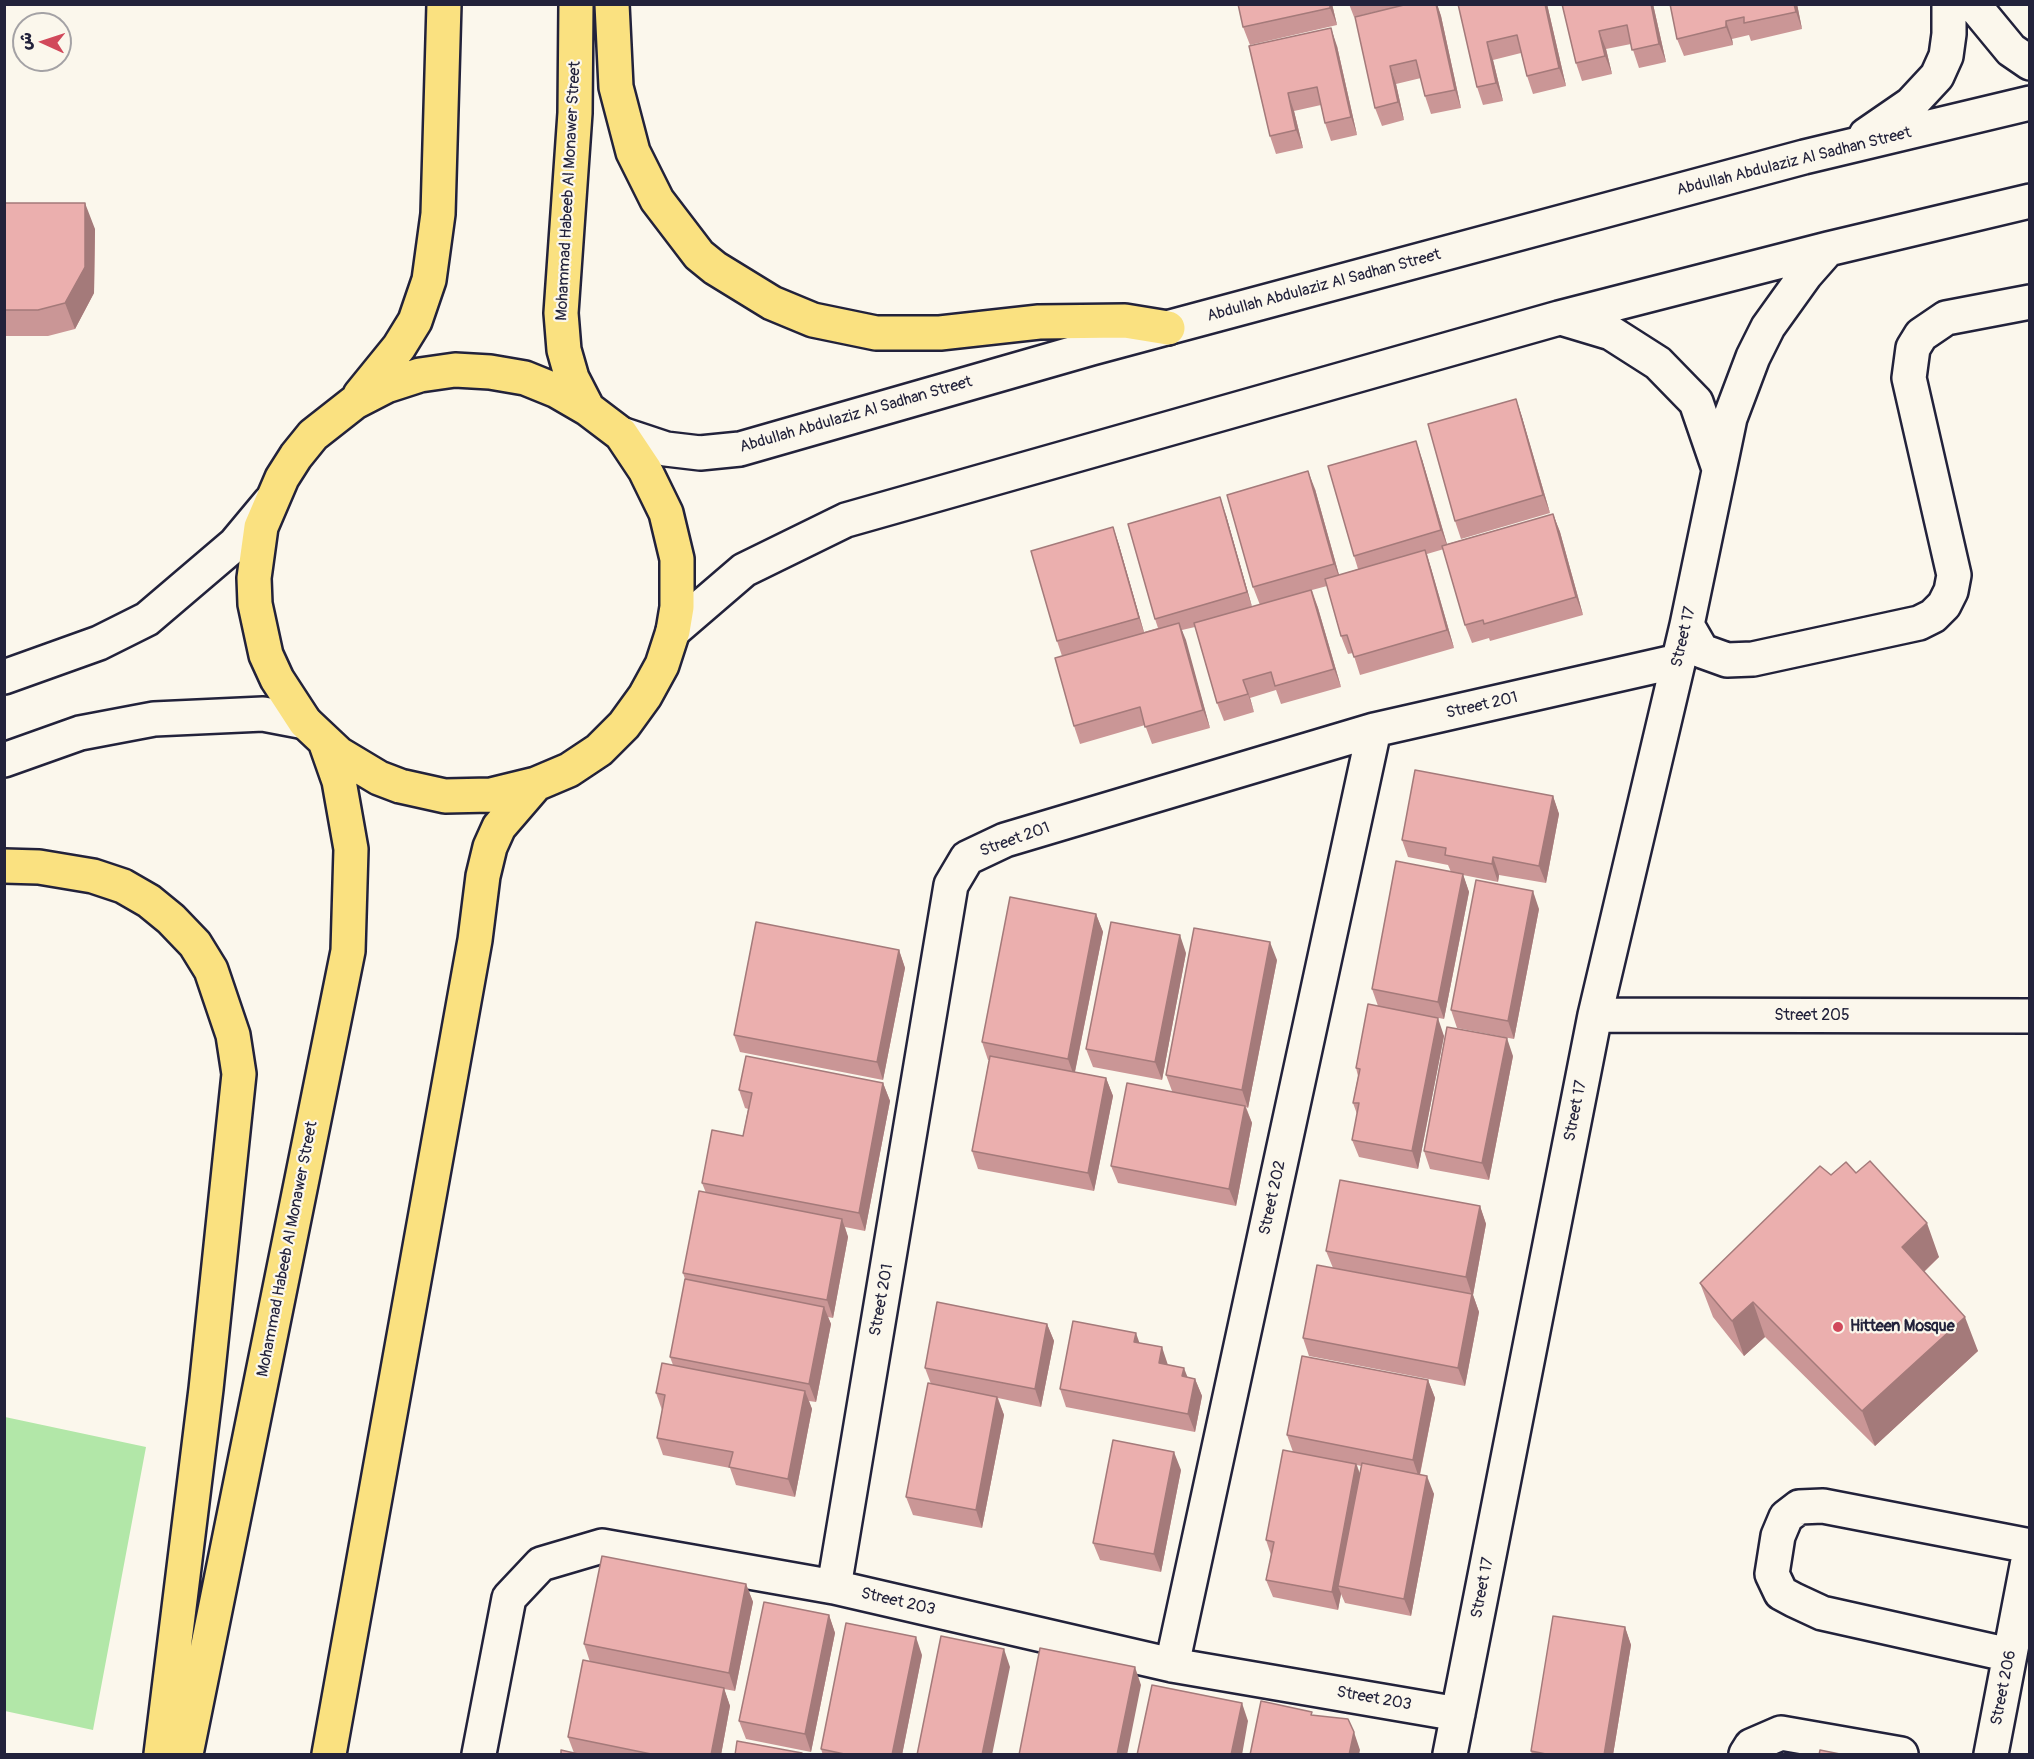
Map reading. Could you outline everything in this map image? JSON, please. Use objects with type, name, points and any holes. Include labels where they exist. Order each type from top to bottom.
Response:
[{"type":"main road","points":[[355,402],[398,382],[420,375],[455,370],[490,372],[525,378],[557,391],[588,409],[621,434],[657,491],[672,536],[678,583],[673,631],[662,664],[645,696],[624,725],[589,757],[569,770],[536,784],[491,795],[469,796],[422,792],[379,778],[358,767],[316,733],[277,679],[259,630],[254,578],[261,527],[270,502],[286,471],[313,435],[355,402],[399,347],[415,321],[429,280],[438,214],[444,4]]},
{"type":"main road","name":"Mohammad Habeeb Al Monawer Street","points":[[576,4],[575,113],[561,313],[564,350],[572,378],[588,409]]},
{"type":"main road","points":[[612,4],[616,87],[633,152],[657,200],[699,255],[714,268],[772,303],[813,320],[876,333],[940,333],[1039,322],[1125,321],[1168,328]]},
{"type":"main road","name":"Mohammad Habeeb Al Monawer Street","points":[[186,1755],[348,951],[351,849],[342,791],[316,733]]},
{"type":"main road","points":[[329,1755],[475,940],[483,876],[490,847],[499,828],[536,784]]},
{"type":"main road","points":[[4,866],[39,867],[93,876],[123,886],[148,901],[171,919],[195,944],[206,961],[215,980],[233,1035],[239,1074],[206,1389],[161,1755]]},
{"type":"street","points":[[1804,157],[1865,136],[1911,104],[1925,90],[1937,76],[1946,56],[1949,4]]},
{"type":"street","points":[[1973,4],[2011,50],[2030,63]]},
{"type":"street","name":"Abdullah Abdulaziz Al Sadhan Street","points":[[621,434],[666,449],[700,453],[740,449],[1168,328],[1804,157],[2030,103]]},
{"type":"street","points":[[673,631],[744,570],[846,520],[1559,318],[1828,249],[2030,201]]},
{"type":"street","name":"Street 17","points":[[1450,1755],[1595,1015],[1687,625],[1730,418],[1753,357],[1786,300],[1828,249]]},
{"type":"street","points":[[1687,625],[1702,651],[1727,660],[1753,659],[1919,623],[1933,616],[1944,605],[1951,591],[1953,575],[1909,378],[1913,348],[1921,335],[1946,318],[2030,302]]},
{"type":"street","points":[[1559,318],[1611,333],[1636,346],[1671,375],[1696,402],[1720,471]]},
{"type":"street","points":[[4,677],[99,643],[147,619],[235,544],[270,502]]},
{"type":"street","name":"Street 201","points":[[834,1587],[951,885],[968,858],[1005,840],[1374,730],[1678,661]]},
{"type":"street","points":[[4,760],[80,734],[144,720],[220,714],[263,714],[316,733]]},
{"type":"street","name":"Street 202","points":[[1172,1665],[1374,730]]},
{"type":"street","name":"Street 205","points":[[1595,1015],[2030,1016]]},
{"type":"street","points":[[2010,1655],[1822,1613],[1794,1600],[1781,1593],[1772,1574],[1778,1536],[1786,1517],[1799,1507],[1823,1506],[2030,1548]]},
{"type":"street","name":"Street 203","points":[[479,1755],[509,1598],[540,1564],[602,1546],[834,1587],[1172,1665],[1458,1714]]},
{"type":"street","name":"Street 206","points":[[1991,1755],[2030,1548]]},
{"type":"street","points":[[1746,1755],[1751,1746],[1781,1733],[1901,1755]]},
{"type":"green space","points":[[5,1417],[146,1447],[93,1730],[5,1711]]},
{"type":"building","points":[[1238,4],[1330,4],[1330,8],[1243,27]]},
{"type":"building","points":[[1408,4],[1436,4],[1455,90],[1425,96],[1416,60],[1390,66],[1398,102],[1375,108],[1355,17]]},
{"type":"building","points":[[1458,4],[1545,4],[1559,68],[1527,76],[1517,35],[1487,42],[1496,83],[1477,87]]},
{"type":"building","points":[[1562,4],[1651,4],[1659,44],[1632,50],[1627,25],[1599,31],[1605,56],[1576,63]]},
{"type":"building","points":[[1670,4],[1794,4],[1796,12],[1744,23],[1744,17],[1726,21],[1726,27],[1677,39]]},
{"type":"building","points":[[1331,28],[1351,117],[1325,123],[1317,87],[1288,93],[1296,130],[1270,136],[1249,46]]},
{"type":"building","points":[[4,203],[85,203],[85,267],[65,303],[38,310],[4,310]]},
{"type":"building","points":[[1516,399],[1543,495],[1455,521],[1428,424]]},
{"type":"building","points":[[1416,441],[1441,530],[1354,556],[1328,466]]},
{"type":"building","points":[[1308,471],[1334,564],[1253,587],[1227,495]]},
{"type":"building","points":[[1220,497],[1247,592],[1155,619],[1128,524]]},
{"type":"building","points":[[1553,514],[1576,597],[1484,624],[1483,620],[1465,625],[1442,546]]},
{"type":"building","points":[[1113,527],[1139,618],[1057,641],[1031,551]]},
{"type":"building","points":[[1425,550],[1447,630],[1354,657],[1347,635],[1341,636],[1325,579]]},
{"type":"building","points":[[1311,590],[1334,669],[1275,686],[1271,672],[1243,680],[1248,694],[1217,703],[1194,623]]},
{"type":"building","points":[[1179,623],[1203,710],[1145,727],[1140,707],[1074,726],[1055,658]]},
{"type":"building","points":[[1415,770],[1553,796],[1539,866],[1493,857],[1492,864],[1445,855],[1446,848],[1402,840]]},
{"type":"building","points":[[1396,861],[1463,874],[1438,1002],[1372,989]]},
{"type":"building","points":[[1476,880],[1533,891],[1508,1021],[1451,1010]]},
{"type":"building","points":[[1010,897],[1096,914],[1068,1059],[982,1042]]},
{"type":"building","points":[[756,922],[899,950],[877,1062],[734,1035]]},
{"type":"building","points":[[1111,922],[1180,935],[1155,1062],[1086,1049]]},
{"type":"building","points":[[1194,928],[1270,942],[1242,1090],[1166,1075]]},
{"type":"building","points":[[1368,1004],[1438,1018],[1412,1151],[1352,1140],[1359,1103],[1353,1103],[1360,1069],[1356,1068]]},
{"type":"building","points":[[1447,1027],[1507,1038],[1482,1163],[1424,1151]]},
{"type":"building","points":[[746,1056],[883,1083],[859,1213],[702,1183],[712,1130],[743,1136],[752,1093],[739,1090]]},
{"type":"building","points":[[990,1056],[1106,1078],[1088,1173],[972,1151]]},
{"type":"building","points":[[1127,1083],[1245,1106],[1229,1189],[1111,1166]]},
{"type":"building","name":"Hitteen Mosque","points":[[1870,1161],[1927,1223],[1902,1247],[1965,1317],[1862,1411],[1753,1302],[1732,1321],[1700,1283],[1820,1166],[1831,1175],[1846,1162],[1856,1173]]},
{"type":"building","points":[[1340,1180],[1480,1206],[1466,1277],[1326,1251]]},
{"type":"building","points":[[699,1191],[842,1219],[827,1300],[683,1273]]},
{"type":"building","points":[[1317,1265],[1472,1294],[1458,1368],[1303,1338]]},
{"type":"building","points":[[685,1279],[824,1307],[809,1384],[670,1357]]},
{"type":"building","points":[[937,1302],[1047,1324],[1035,1389],[925,1368]]},
{"type":"building","points":[[1073,1321],[1136,1333],[1134,1342],[1162,1347],[1159,1363],[1184,1368],[1182,1376],[1195,1379],[1188,1414],[1060,1389]]},
{"type":"building","points":[[1302,1356],[1428,1380],[1413,1460],[1287,1435]]},
{"type":"building","points":[[662,1363],[805,1391],[788,1479],[729,1467],[733,1452],[657,1438],[665,1395],[656,1393]]},
{"type":"building","points":[[928,1383],[997,1397],[976,1510],[906,1497]]},
{"type":"building","points":[[1113,1440],[1174,1452],[1154,1554],[1093,1543]]},
{"type":"building","points":[[1283,1450],[1356,1464],[1332,1592],[1266,1580],[1274,1542],[1266,1540]]},
{"type":"building","points":[[1362,1463],[1427,1476],[1404,1599],[1338,1586]]},
{"type":"building","points":[[602,1556],[746,1584],[729,1673],[584,1644]]},
{"type":"building","points":[[764,1602],[829,1615],[805,1734],[739,1721]]},
{"type":"building","points":[[1553,1616],[1625,1627],[1604,1755],[1551,1755],[1531,1751]]},
{"type":"building","points":[[846,1623],[916,1637],[892,1755],[849,1755],[821,1749]]},
{"type":"building","points":[[941,1636],[1004,1649],[982,1755],[917,1755]]},
{"type":"building","points":[[1040,1648],[1135,1667],[1117,1755],[1019,1755]]},
{"type":"building","points":[[583,1660],[724,1688],[711,1755],[656,1755],[568,1737]]},
{"type":"building","points":[[1152,1685],[1242,1703],[1231,1755],[1137,1755]]},
{"type":"building","points":[[1261,1701],[1312,1712],[1311,1715],[1348,1719],[1354,1732],[1349,1755],[1250,1755]]},
{"type":"building","points":[[737,1741],[802,1753],[801,1755],[735,1755]]},
{"type":"building","points":[[561,1750],[583,1755],[561,1755]]},
{"type":"building","points":[[1820,1750],[1845,1755],[1819,1755]]},
{"type":"place","name":"Hitteen Mosque","points":[[1838,1327]]}]
